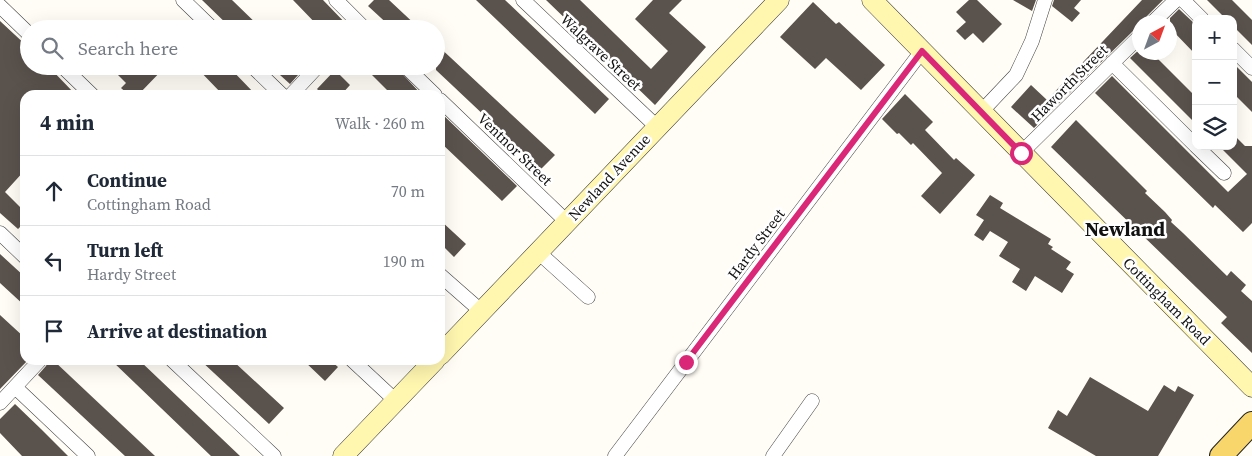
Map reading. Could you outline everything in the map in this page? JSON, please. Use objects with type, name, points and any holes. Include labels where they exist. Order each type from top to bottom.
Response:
[{"type":"main road","points":[[1222,456],[1252,423]]},
{"type":"street","points":[[184,0],[204,20]]},
{"type":"street","points":[[336,0],[353,20]]},
{"type":"street","name":"Walgrave Street","points":[[523,0],[657,127]]},
{"type":"street","name":"Newland Avenue","points":[[445,350],[537,251],[779,0]]},
{"type":"street","name":"Cottingham Road","points":[[872,0],[1252,387]]},
{"type":"street","points":[[981,112],[1016,75],[1032,41],[1045,0]]},
{"type":"street","points":[[1160,15],[1176,0]]},
{"type":"street","points":[[1183,0],[1198,15]]},
{"type":"street","points":[[0,6],[20,25]]},
{"type":"street","name":"Haworth Street","points":[[1021,153],[1132,44]]},
{"type":"street","name":"Hardy Street","points":[[615,456],[922,51]]},
{"type":"street","points":[[1237,53],[1252,68]]},
{"type":"street","points":[[1112,63],[1192,142]]},
{"type":"street","points":[[71,75],[87,90]]},
{"type":"street","points":[[261,75],[277,90]]},
{"type":"street","points":[[296,90],[310,75]]},
{"type":"street","points":[[414,75],[430,90]]},
{"type":"street","name":"Ventnor Street","points":[[445,105],[567,222]]},
{"type":"street","points":[[1200,150],[1224,173]]},
{"type":"street","points":[[0,233],[20,252]]},
{"type":"street","points":[[537,251],[588,296]]},
{"type":"street","points":[[445,278],[482,311]]},
{"type":"street","points":[[0,403],[35,365]]},
{"type":"street","points":[[177,365],[253,434],[274,456]]},
{"type":"street","points":[[357,365],[396,401]]},
{"type":"street","points":[[343,456],[430,365]]},
{"type":"street","points":[[15,387],[88,456]]},
{"type":"street","points":[[773,456],[812,401]]},
{"type":"building","points":[[202,0],[232,0],[253,20],[223,20]]},
{"type":"building","points":[[293,0],[323,0],[342,20],[312,20]]},
{"type":"building","points":[[374,0],[389,0],[410,20],[383,20],[368,6]]},
{"type":"building","points":[[476,0],[505,0],[609,99],[595,114]]},
{"type":"building","points":[[546,0],[580,0],[651,69],[668,51],[635,19],[653,0],[682,0],[669,13],[706,47],[655,105]]},
{"type":"building","points":[[969,0],[977,0],[1002,24],[983,43],[973,33],[965,40],[956,31],[966,22],[956,12]]},
{"type":"building","points":[[1013,0],[1036,0],[1032,11]]},
{"type":"building","points":[[1054,0],[1081,0],[1074,8],[1080,13],[1072,22],[1052,6]]},
{"type":"building","points":[[1142,0],[1163,0],[1148,15],[1132,15],[1132,32],[1034,128],[1011,107],[1031,85],[1047,100]]},
{"type":"building","points":[[1207,0],[1232,0],[1252,20],[1252,45],[1237,30],[1237,15],[1222,15]]},
{"type":"building","points":[[813,2],[836,24],[839,22],[885,65],[861,90],[826,58],[815,69],[780,37]]},
{"type":"building","points":[[1179,9],[1192,21],[1192,51],[1177,35],[1177,15],[1173,15]]},
{"type":"building","points":[[0,21],[20,40],[20,75],[57,75],[71,90],[20,90],[20,176],[5,192],[20,207],[20,227],[18,229],[0,213]]},
{"type":"building","points":[[445,52],[555,155],[541,169],[441,75],[445,75]]},
{"type":"building","points":[[1132,60],[1159,60],[1192,93],[1192,120]]},
{"type":"building","points":[[1237,67],[1252,82],[1252,112],[1237,97]]},
{"type":"building","points":[[118,75],[157,75],[143,90],[123,90],[121,88],[126,83]]},
{"type":"building","points":[[204,75],[237,75],[251,90],[218,90]]},
{"type":"building","points":[[280,75],[298,75],[290,84]]},
{"type":"building","points":[[330,75],[340,75],[350,85],[346,90],[317,89]]},
{"type":"building","points":[[372,75],[403,75],[417,90],[387,90]]},
{"type":"building","points":[[1112,76],[1228,192],[1247,174],[1223,150],[1237,150],[1237,138],[1245,146],[1252,146],[1252,223],[1243,232],[1215,205],[1213,208],[1095,93]]},
{"type":"building","points":[[905,94],[933,122],[925,130],[954,160],[956,158],[975,175],[940,214],[921,196],[942,173],[913,143],[911,145],[882,119]]},
{"type":"building","points":[[445,117],[517,186],[502,201],[445,147]]},
{"type":"building","points":[[1076,120],[1147,191],[1145,193],[1165,212],[1172,220],[1171,222],[1227,276],[1231,271],[1246,285],[1241,291],[1252,301],[1252,353],[1221,323],[1227,317],[1051,147]]},
{"type":"building","points":[[990,195],[1003,203],[1000,208],[1051,239],[1048,244],[1053,247],[1051,249],[1071,262],[1066,269],[1074,274],[1062,293],[1035,276],[1026,291],[1012,282],[1020,269],[999,256],[1008,242],[990,231],[983,241],[974,235],[984,220],[976,215]]},
{"type":"building","points":[[445,225],[466,244],[454,257],[445,248]]},
{"type":"building","points":[[0,254],[20,272],[20,301],[0,283]]},
{"type":"building","points":[[0,315],[20,333],[20,365],[23,365],[0,389]]},
{"type":"building","points":[[58,365],[155,456],[125,456],[38,375],[46,366]]},
{"type":"building","points":[[116,365],[144,365],[240,456],[211,456]]},
{"type":"building","points":[[205,365],[237,365],[284,408],[269,424]]},
{"type":"building","points":[[308,365],[336,365],[338,367],[325,381]]},
{"type":"building","points":[[1090,377],[1148,411],[1164,385],[1175,392],[1178,386],[1194,395],[1158,456],[1096,456],[1048,428],[1058,410],[1067,416]]},
{"type":"building","points":[[15,404],[68,456],[22,456],[0,433],[0,419]]},
{"type":"district","name":"Newland","points":[[1125,229]]},
{"type":"route","points":[[686,362],[922,51],[1021,153]]}]
